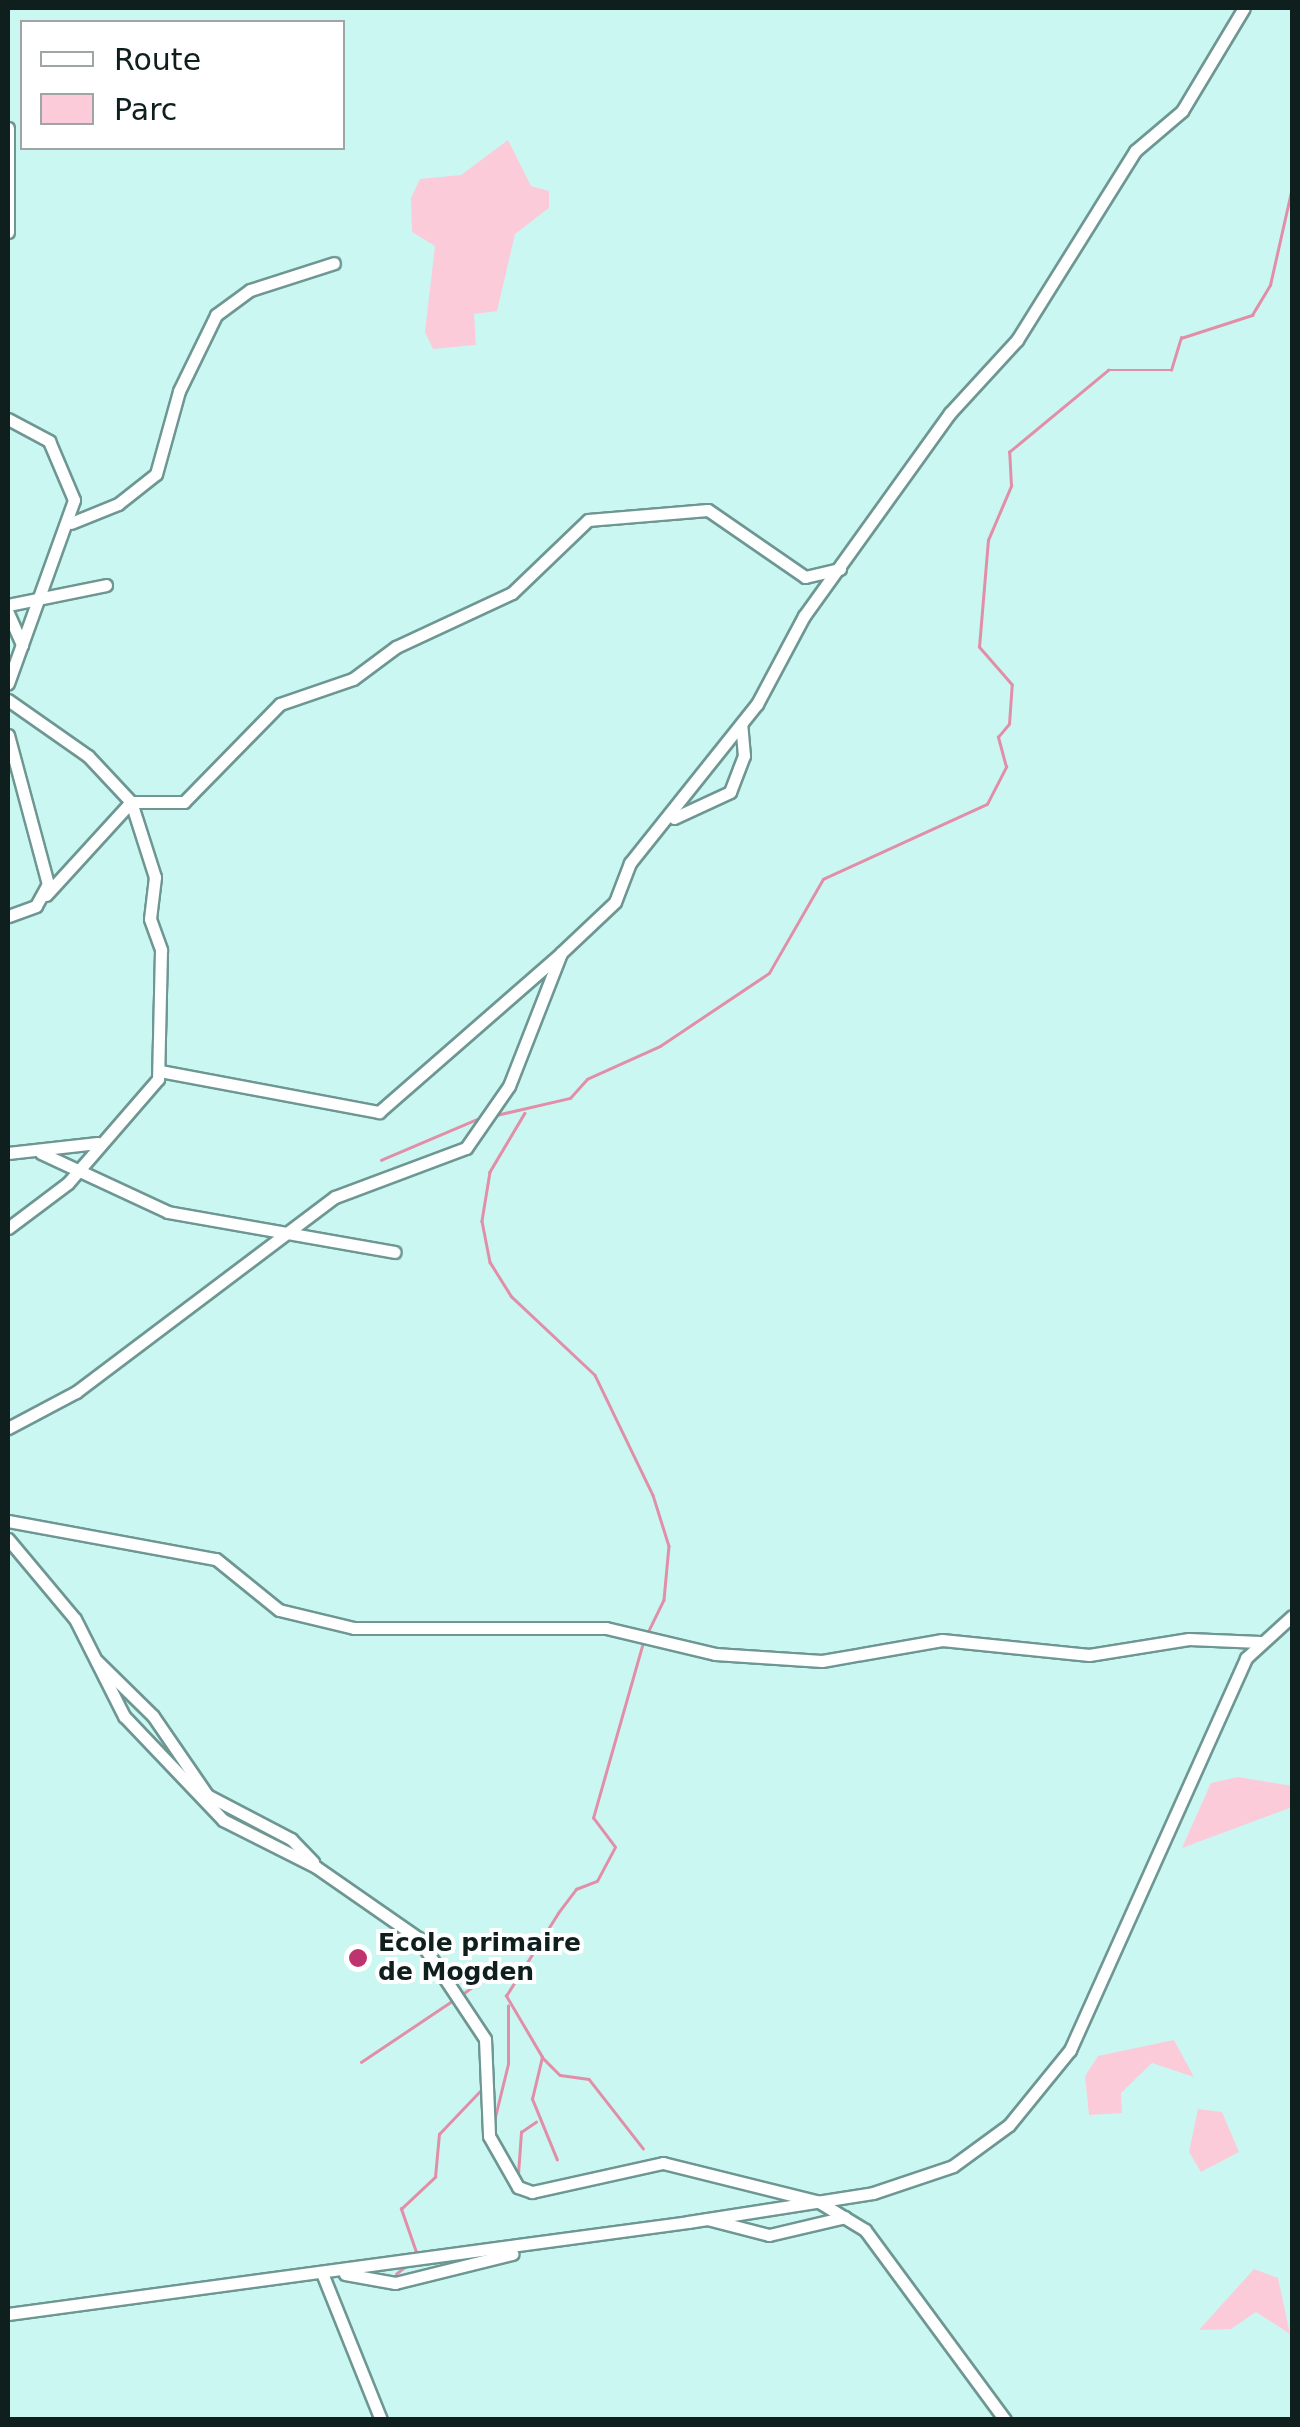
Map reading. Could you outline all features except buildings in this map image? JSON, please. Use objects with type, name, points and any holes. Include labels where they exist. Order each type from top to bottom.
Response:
[{"type":"street","points":[[160,1071],[379,1112],[614,902],[630,863],[670,820],[741,724],[840,568],[950,412],[1017,340],[1124,168],[1182,111],[1244,8]]},
{"type":"street","points":[[8,128],[8,232]]},
{"type":"street","points":[[71,523],[118,504],[156,474],[178,391],[216,315],[250,290],[334,262]]},
{"type":"street","points":[[8,418],[43,434],[66,468],[71,523],[33,606],[8,683]]},
{"type":"street","points":[[8,916],[46,895],[131,802],[184,802],[280,704],[353,678],[396,647],[512,593],[600,515],[708,510],[804,577],[840,568]]},
{"type":"street","points":[[22,646],[8,609],[33,606],[106,584]]},
{"type":"street","points":[[8,700],[88,756],[131,802],[155,878],[160,1071],[77,1170],[8,1228]]},
{"type":"street","points":[[670,820],[730,792],[744,756],[741,724]]},
{"type":"street","points":[[8,735],[46,867],[46,895]]},
{"type":"street","points":[[8,1428],[76,1392],[335,1198],[466,1148],[510,1086],[561,953]]},
{"type":"street","points":[[8,1153],[41,1153],[101,1142]]},
{"type":"street","points":[[41,1153],[168,1212],[394,1252]]},
{"type":"street","points":[[8,1521],[216,1559],[280,1610],[354,1628],[606,1628],[715,1654],[822,1662],[942,1640],[1089,1655],[1189,1639],[1260,1642]]},
{"type":"street","points":[[8,1539],[45,1575],[124,1716],[207,1795],[292,1839],[316,1868]]},
{"type":"street","points":[[8,2314],[534,2246],[820,2202],[912,2181],[981,2150],[1070,2050],[1260,1642],[1292,1616]]},
{"type":"street","points":[[94,1659],[152,1716],[238,1834],[316,1868],[418,1938],[478,2026],[492,2058],[489,2136],[518,2187],[532,2192],[662,2164],[820,2202],[865,2230],[1005,2420]]},
{"type":"street","points":[[706,2219],[770,2234],[845,2217]]},
{"type":"street","points":[[336,2272],[395,2283],[534,2246]]},
{"type":"street","points":[[322,2274],[381,2420]]},
{"type":"green space","points":[[508,140],[531,186],[549,191],[549,208],[515,234],[497,311],[474,314],[476,345],[433,349],[425,332],[435,246],[412,232],[411,198],[420,179],[461,175]]},
{"type":"green space","points":[[1238,1777],[1292,1786],[1292,1807],[1182,1848],[1211,1783]]},
{"type":"green space","points":[[1174,2040],[1194,2077],[1152,2063],[1121,2093],[1122,2113],[1089,2115],[1085,2076],[1098,2056]]},
{"type":"green space","points":[[1198,2109],[1222,2112],[1239,2152],[1201,2172],[1189,2152]]},
{"type":"green space","points":[[1254,2269],[1278,2278],[1290,2334],[1256,2312],[1231,2329],[1199,2330]]},
{"type":"waterway","points":[[492,1116],[570,1098],[587,1079],[660,1046],[769,973],[823,879],[987,804],[1006,767],[998,737],[1009,724],[1012,685],[979,647],[988,540],[1011,486],[1009,452],[1108,370],[1171,370],[1181,338],[1252,315],[1270,285],[1292,187]]},
{"type":"waterway","points":[[525,1113],[490,1172],[482,1221],[490,1262],[511,1296],[595,1375],[653,1495],[669,1546],[664,1600],[647,1635]]},
{"type":"waterway","points":[[381,1160],[484,1116]]},
{"type":"waterway","points":[[557,2160],[532,2099],[542,2057],[506,1996],[558,1913],[576,1889],[597,1881],[615,1847],[593,1818],[643,1642]]},
{"type":"waterway","points":[[461,1995],[500,1967],[524,1965]]},
{"type":"waterway","points":[[361,2062],[455,1999]]},
{"type":"waterway","points":[[494,2121],[508,2064],[508,2006]]},
{"type":"waterway","points":[[542,2057],[560,2075],[589,2079],[643,2148]]},
{"type":"waterway","points":[[416,2252],[401,2209],[435,2177],[439,2134],[483,2088]]},
{"type":"waterway","points":[[518,2174],[521,2132],[536,2122]]},
{"type":"waterway","points":[[396,2274],[406,2266]]},
{"type":"place","name":"Ecole primaire de Mogden","points":[[358,1958]]}]
